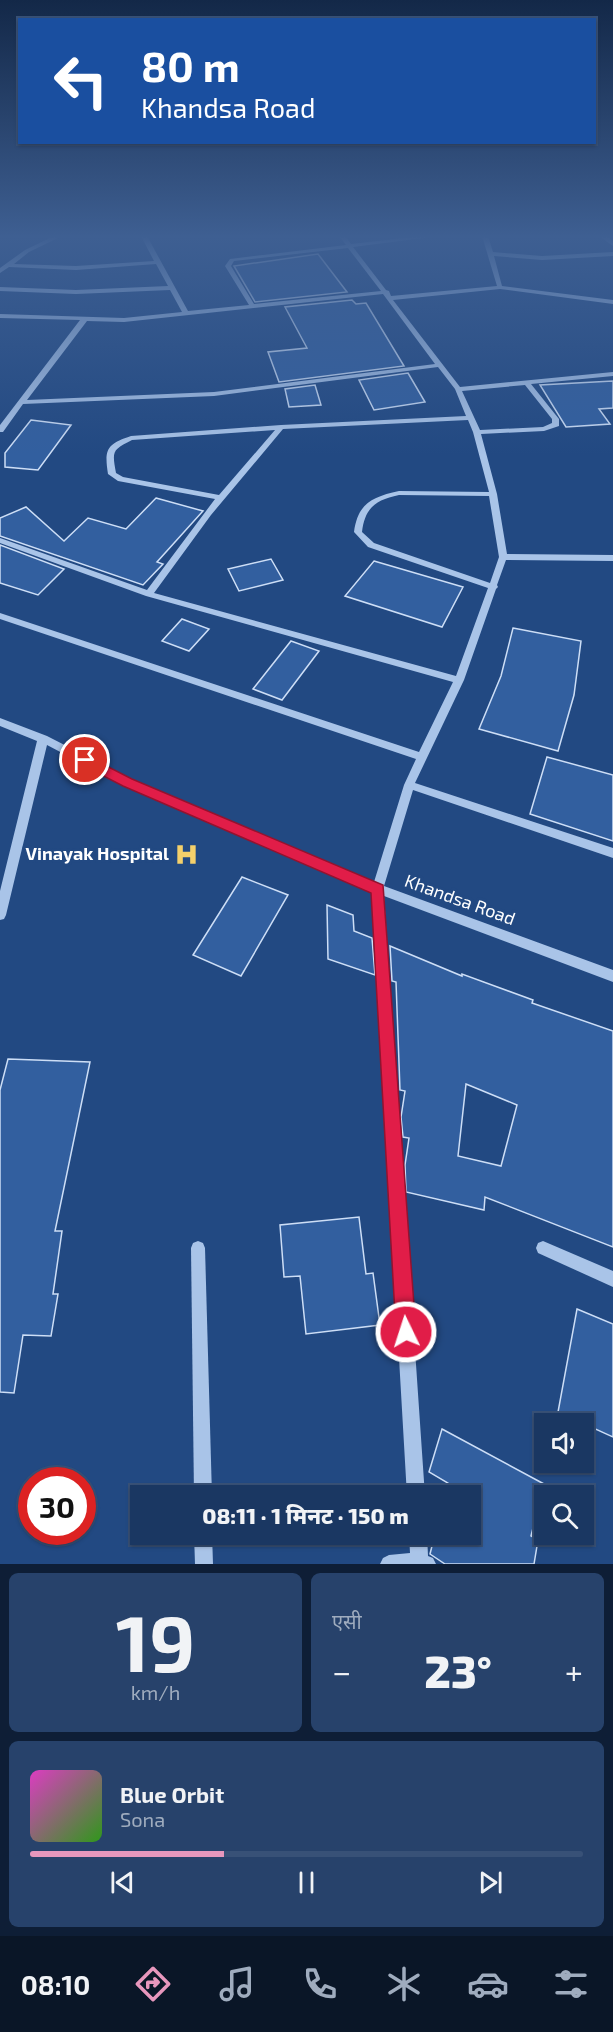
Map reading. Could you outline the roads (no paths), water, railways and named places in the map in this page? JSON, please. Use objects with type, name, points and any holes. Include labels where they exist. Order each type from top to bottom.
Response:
[{"type":"street","points":[[183,309],[186,314]]},
{"type":"street","points":[[0,316],[124,320],[234,309]]},
{"type":"street","points":[[399,309],[458,389],[477,432],[494,494],[503,557],[459,680],[409,785],[378,889],[415,1485]]},
{"type":"street","points":[[0,430],[84,320]]},
{"type":"street","points":[[23,402],[214,394],[440,365]]},
{"type":"street","points":[[458,389],[613,374]]},
{"type":"street","points":[[477,432],[544,429],[555,424],[555,419],[526,383]]},
{"type":"street","points":[[220,498],[121,480],[112,474],[109,455],[114,446],[131,438],[281,427],[471,418]]},
{"type":"street","points":[[148,594],[220,498],[281,427]]},
{"type":"street","points":[[494,494],[399,493],[387,496],[374,501],[359,515],[358,532],[371,544],[494,587]]},
{"type":"street","points":[[0,540],[148,594],[459,680]]},
{"type":"street","points":[[503,557],[613,558]]},
{"type":"street","points":[[0,615],[422,757]]},
{"type":"street","name":"Khandsa Road","points":[[0,722],[43,739],[127,782],[378,889],[613,976]]},
{"type":"street","points":[[0,915],[43,739]]},
{"type":"street","points":[[409,785],[613,854]]},
{"type":"street","points":[[198,1248],[203,1485]]},
{"type":"street","points":[[543,1248],[613,1278]]},
{"type":"street","points":[[203,1545],[204,1564]]},
{"type":"street","points":[[389,1564],[422,1563],[420,1545]]},
{"type":"place","name":"Vinayak Hospital","points":[[187,854]]}]
